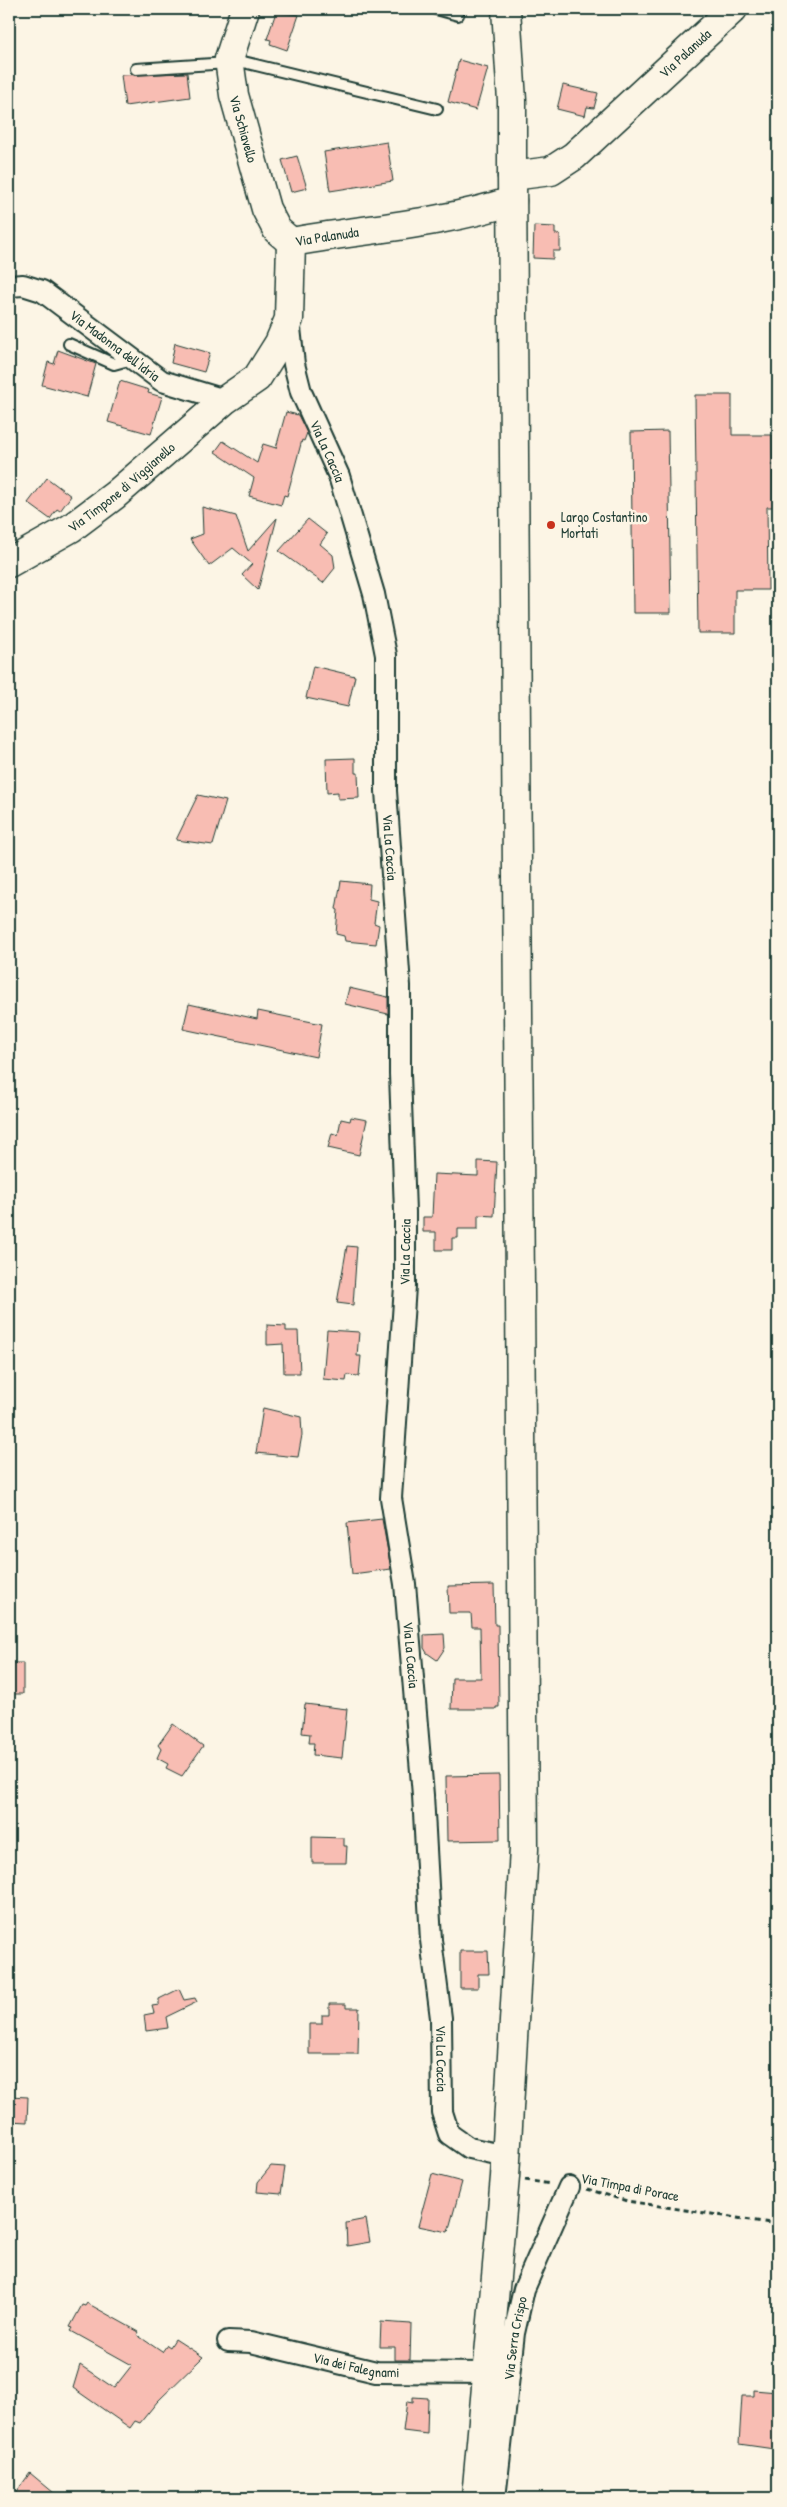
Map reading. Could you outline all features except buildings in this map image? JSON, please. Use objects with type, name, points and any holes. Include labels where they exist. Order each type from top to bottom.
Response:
[{"type":"street","name":"Via Schiavello","points":[[244,9],[229,61],[234,95],[266,209],[277,230],[291,242]]},
{"type":"street","points":[[476,2498],[506,2166],[524,1849],[512,101],[506,9]]},
{"type":"street","name":"Via Palanuda","points":[[225,400],[257,378],[279,343],[289,319],[291,242],[484,211],[512,188],[551,171],[574,156],[733,9]]},
{"type":"street","name":"Via Madonna dell'Idria","points":[[9,286],[24,285],[42,291],[162,381],[225,400]]},
{"type":"street","name":"Via La Caccia","points":[[289,319],[294,364],[301,392],[339,476],[374,594],[386,655],[386,791],[400,986],[400,1074],[405,1212],[405,1286],[391,1498],[405,1584],[423,1795],[431,1940],[441,2018],[442,2112],[449,2134],[469,2148],[506,2166]]},
{"type":"street","name":"Via Timpone di Viggianello","points":[[9,563],[71,528],[115,494],[225,400]]},
{"type":"street","name":"Via Serra Crispo","points":[[495,2498],[514,2333],[524,2289],[568,2187]]},
{"type":"street","name":"Via dei Falegnami","points":[[228,2341],[251,2342],[376,2372],[488,2373]]},
{"type":"lane","points":[[436,9],[458,15]]},
{"type":"lane","points":[[136,69],[229,61],[437,109]]},
{"type":"lane","points":[[69,344],[114,364],[132,359]]},
{"type":"path","name":"Via Timpa di Porace","points":[[506,2166],[568,2187],[594,2190],[627,2201],[776,2224],[778,2228]]},
{"type":"place","name":"Largo Costantino Mortati","points":[[551,525]]}]
